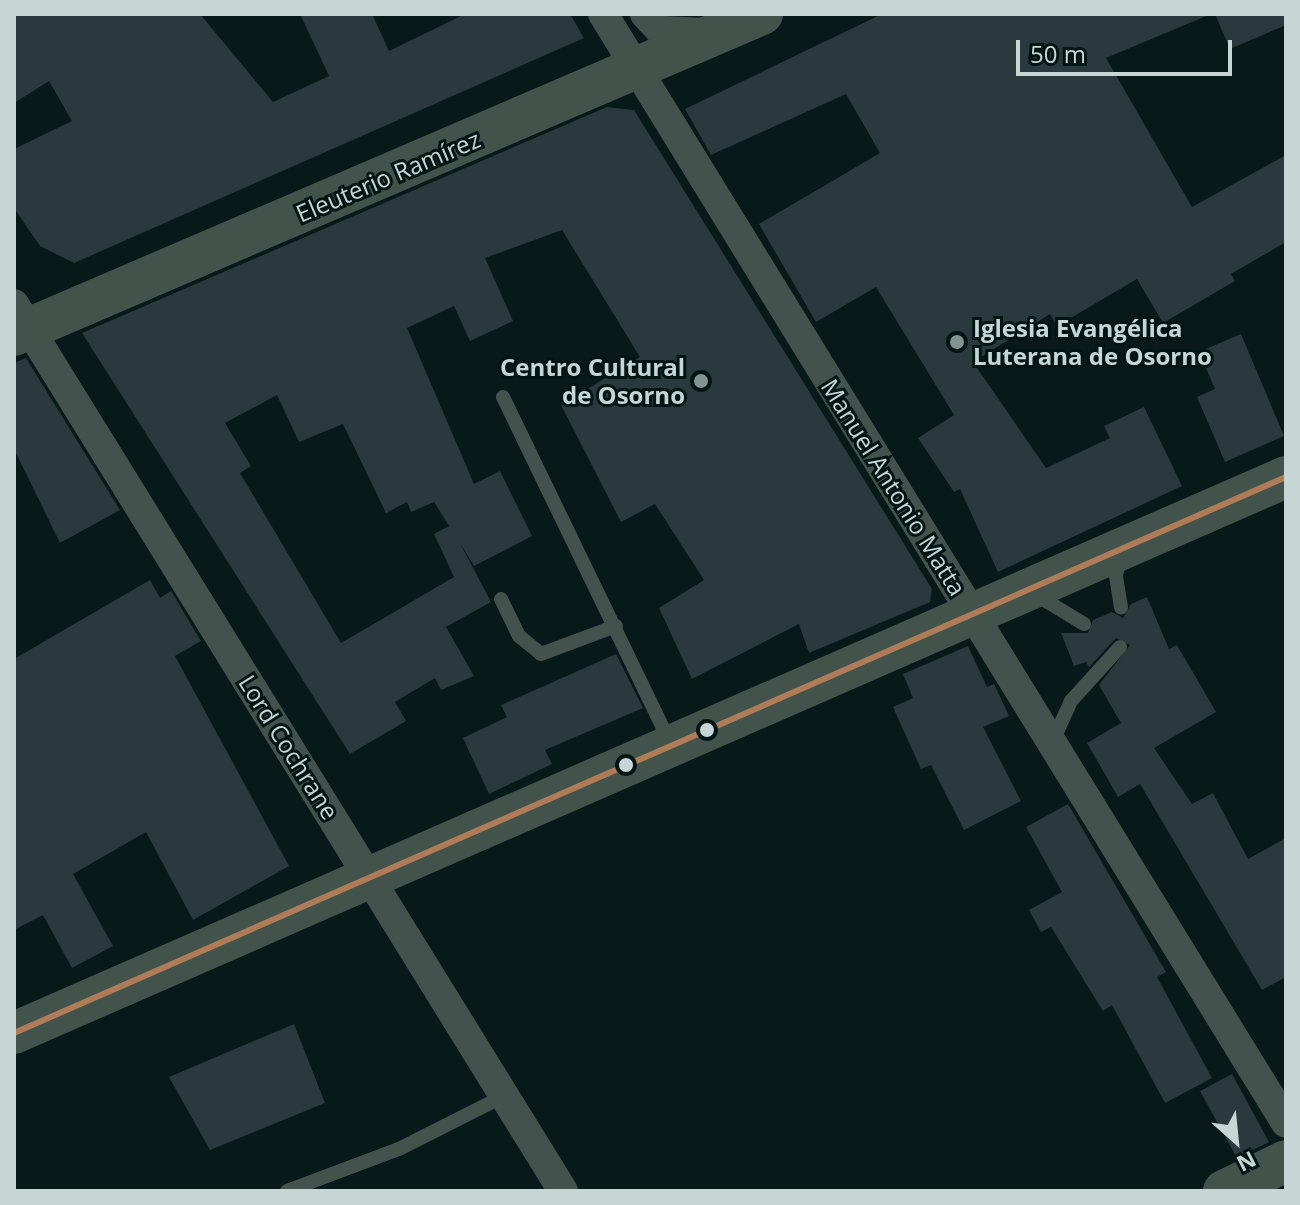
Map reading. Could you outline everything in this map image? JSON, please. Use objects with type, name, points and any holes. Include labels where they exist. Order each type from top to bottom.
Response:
[{"type":"main road","name":"Eleuterio Ramírez","points":[[19,323],[638,69],[762,14]]},
{"type":"main road","points":[[14,1033],[673,748],[1286,477]]},
{"type":"main road","points":[[1224,1191],[1286,1161]]},
{"type":"street","name":"Manuel Antonio Matta","points":[[603,14],[1286,1123]]},
{"type":"street","points":[[645,14],[661,31],[718,34]]},
{"type":"street","name":"Lord Cochrane","points":[[19,323],[371,880],[563,1191]]},
{"type":"lane","points":[[503,397],[673,748]]},
{"type":"lane","points":[[1121,608],[1116,576],[1124,549]]},
{"type":"lane","points":[[1025,593],[1060,605],[1084,624]]},
{"type":"lane","points":[[501,599],[519,636],[541,654],[616,626]]},
{"type":"lane","points":[[1052,743],[1071,701],[1120,647]]},
{"type":"lane","points":[[287,1191],[399,1149],[504,1096]]},
{"type":"building","points":[[14,14],[200,14],[273,102],[329,76],[300,14],[372,14],[389,51],[465,14],[570,14],[584,38],[74,263],[40,246],[14,208],[14,149],[72,121],[49,81],[14,103]]},
{"type":"building","points":[[882,14],[1211,14],[1106,58],[1192,207],[1286,155],[1286,242],[1231,274],[1235,281],[1163,323],[1137,279],[1057,326],[1050,314],[973,362],[1046,468],[1110,438],[1104,426],[1144,407],[1182,486],[998,572],[960,489],[954,492],[918,438],[954,415],[876,287],[816,322],[759,224],[880,153],[846,94],[711,155],[685,109]]},
{"type":"building","points":[[1215,14],[1286,14],[1286,25],[1230,49]]},
{"type":"building","points":[[607,107],[634,110],[932,589],[930,602],[809,653],[799,624],[692,679],[659,608],[704,580],[655,504],[621,522],[561,405],[640,357],[562,230],[485,258],[513,321],[470,341],[454,306],[407,328],[474,484],[500,471],[532,536],[474,566],[460,543],[491,602],[446,627],[474,676],[441,690],[435,678],[395,702],[406,721],[350,754],[82,333]],"holes":[[[277,395],[299,442],[343,424],[386,513],[407,502],[411,512],[434,502],[449,526],[434,534],[454,577],[341,643],[240,473],[251,466],[225,423]]]},
{"type":"building","points":[[1241,334],[1284,436],[1225,462],[1197,397],[1215,389],[1199,352]]},
{"type":"building","points":[[26,358],[120,510],[60,543],[14,449],[14,363]]},
{"type":"building","points":[[150,580],[160,598],[171,591],[201,641],[175,656],[289,866],[193,920],[146,832],[73,874],[113,946],[72,968],[43,915],[14,930],[14,659]]},
{"type":"building","points":[[1147,597],[1169,649],[1177,645],[1216,712],[1154,748],[1192,804],[1213,793],[1248,859],[1286,838],[1286,977],[1262,990],[1140,784],[1118,797],[1087,743],[1121,723],[1099,685],[1130,645],[1116,638],[1089,667],[1086,662],[1074,666],[1061,633],[1088,633],[1093,620],[1112,612],[1123,618],[1131,604]]},
{"type":"building","points":[[968,646],[987,687],[994,684],[1009,716],[983,727],[1021,801],[964,830],[931,765],[921,769],[893,707],[913,698],[903,674]]},
{"type":"building","points":[[616,654],[643,708],[545,750],[552,764],[489,794],[463,738],[507,717],[501,705]]},
{"type":"building","points":[[1068,804],[1166,972],[1157,977],[1212,1078],[1165,1103],[1112,1005],[1103,1011],[1051,927],[1041,932],[1029,910],[1062,892],[1026,827]]},
{"type":"building","points":[[294,1024],[325,1103],[210,1150],[169,1077]]},
{"type":"building","points":[[1232,1074],[1269,1142],[1237,1158],[1200,1091]]},
{"type":"transit line","points":[[14,1033],[1286,477]]},
{"type":"place","name":"Iglesia Evangélica Luterana de Osorno","points":[[957,342]]},
{"type":"place","name":"Centro Cultural de Osorno","points":[[701,381]]}]
